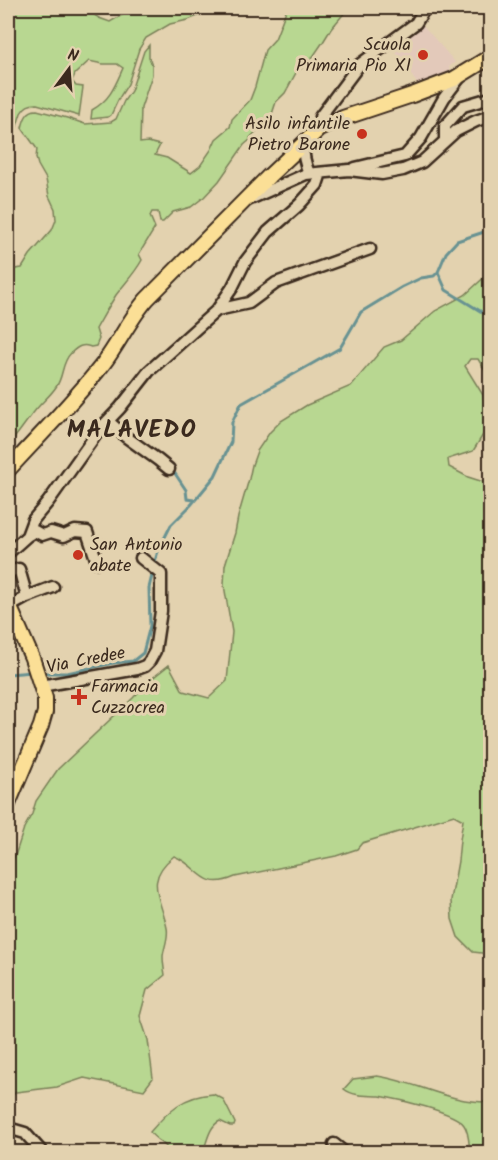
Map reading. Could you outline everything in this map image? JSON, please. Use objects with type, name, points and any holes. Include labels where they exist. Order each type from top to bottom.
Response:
[{"type":"main road","points":[[8,470],[103,364],[143,303],[303,143],[322,128],[343,117],[454,79],[490,57]]},
{"type":"main road","points":[[8,605],[32,658],[46,706],[44,719],[8,804]]},
{"type":"street","points":[[322,128],[320,117],[359,64],[417,23],[425,8]]},
{"type":"street","points":[[242,203],[315,173],[349,170],[405,156],[421,138],[444,98],[464,73],[490,48]]},
{"type":"street","points":[[445,141],[445,126],[463,106],[490,98]]},
{"type":"street","points":[[349,170],[382,174],[403,170],[422,162],[456,131],[490,116]]},
{"type":"street","points":[[27,536],[33,520],[86,448],[149,371],[217,310],[232,288],[245,262],[268,232],[299,205],[317,185],[315,173],[306,166],[303,143]]},
{"type":"street","points":[[217,310],[249,303],[276,283],[370,249]]},
{"type":"street","points":[[108,421],[170,469]]},
{"type":"street","points":[[8,553],[35,531],[42,535],[51,532],[63,536],[75,531],[87,532],[97,562]]},
{"type":"street","points":[[8,559],[10,573],[19,569],[27,597]]},
{"type":"street","name":"Via Credee","points":[[41,687],[138,669],[149,662],[154,651],[161,611],[161,574],[144,560]]},
{"type":"street","points":[[8,605],[53,587]]},
{"type":"street","points":[[8,1128],[25,1133],[42,1152]]},
{"type":"street","points":[[334,1144],[344,1152]]},
{"type":"shaded area","name":"Scuola Primaria Pio XI","points":[[421,23],[455,62],[449,67],[451,74],[418,85],[392,45]]},
{"type":"green space","points":[[8,8],[84,8],[110,22],[134,8],[207,8],[203,14],[170,24],[146,38],[139,49],[128,84],[111,115],[91,119],[92,110],[108,97],[123,68],[117,64],[89,61],[75,74],[72,81],[76,86],[83,87],[79,116],[32,104],[21,113],[8,151]]},
{"type":"green space","points":[[287,8],[346,8],[346,11],[308,64],[297,71],[285,93],[276,102],[272,114],[244,145],[219,181],[204,197],[191,207],[173,212],[163,222],[160,222],[158,212],[152,212],[150,216],[155,228],[139,254],[142,260],[116,295],[96,329],[99,339],[96,346],[80,346],[71,353],[56,387],[8,445],[8,270],[22,268],[52,230],[56,220],[46,179],[36,158],[37,149],[22,128],[26,116],[37,110],[85,124],[111,122],[116,119],[131,91],[144,51],[149,45],[152,75],[141,108],[140,143],[160,145],[155,155],[167,158],[191,173],[200,166],[216,139],[230,127],[232,119],[250,100],[265,50],[275,39]]},
{"type":"green space","points":[[490,272],[490,379],[478,359],[470,359],[465,366],[483,395],[486,430],[473,451],[448,459],[449,467],[468,477],[490,484],[490,954],[473,952],[458,937],[452,919],[451,900],[463,820],[454,815],[362,843],[357,849],[336,856],[224,881],[208,880],[183,860],[174,856],[159,873],[157,881],[158,898],[167,931],[163,956],[165,975],[147,990],[140,1016],[148,1040],[153,1078],[144,1090],[84,1078],[57,1087],[16,1092],[8,1100],[8,871],[36,801],[58,769],[150,680],[169,665],[183,691],[209,698],[227,681],[232,632],[224,585],[225,565],[257,451],[281,421],[307,405],[351,386],[384,347],[401,340],[435,311],[465,295]]},
{"type":"green space","points":[[377,1076],[447,1096],[490,1102],[490,1152],[470,1152],[466,1128],[450,1115],[412,1103],[357,1094],[344,1089],[353,1079]]},
{"type":"green space","points":[[213,1094],[223,1099],[235,1123],[234,1126],[220,1121],[216,1123],[203,1152],[166,1152],[167,1148],[150,1132],[177,1105],[202,1095]]},
{"type":"waterway","points":[[154,565],[171,525],[215,476],[231,442],[232,422],[241,404],[340,348],[361,312],[402,287],[421,278],[434,276],[446,253],[457,241],[490,230]]},
{"type":"waterway","points":[[438,272],[446,290],[490,317]]},
{"type":"waterway","points":[[172,469],[186,490],[187,499],[194,500]]},
{"type":"waterway","points":[[42,673],[67,673],[133,661],[143,653],[150,626],[149,588],[153,571]]},
{"type":"waterway","points":[[8,674],[33,672]]},
{"type":"place","name":"Scuola Primaria Pio XI","points":[[423,55]]},
{"type":"place","name":"Asilo infantile Pietro Barone","points":[[362,134]]},
{"type":"place","name":"San Antonio abate","points":[[78,555]]},
{"type":"place","name":"Farmacia Cuzzocrea","points":[[79,697]]},
{"type":"district","name":"MALAVEDO","points":[[132,430]]}]
